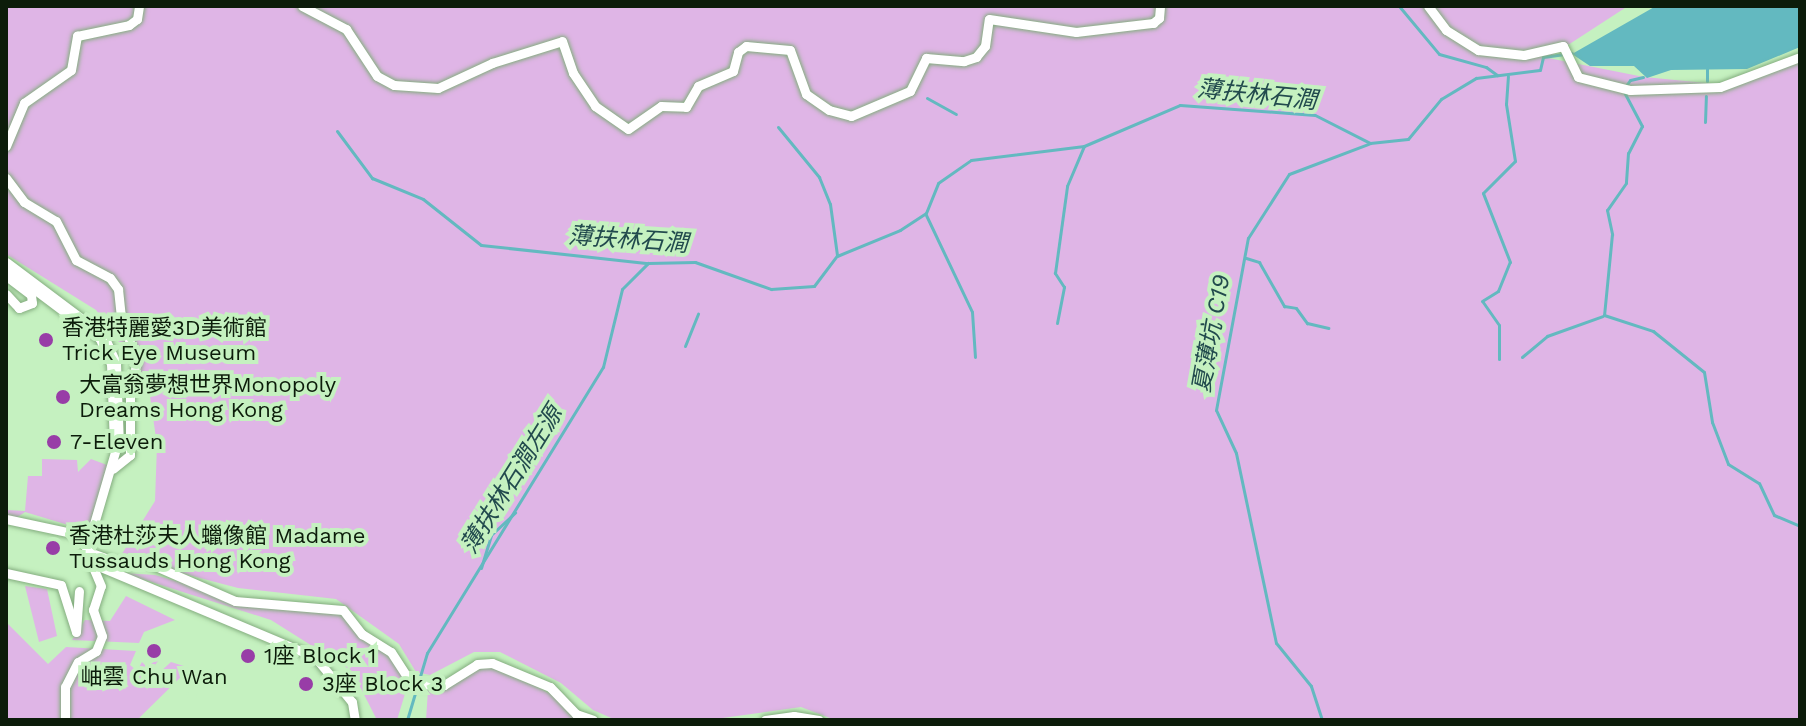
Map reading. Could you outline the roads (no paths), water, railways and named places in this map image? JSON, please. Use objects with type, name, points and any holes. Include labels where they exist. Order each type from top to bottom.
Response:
[{"type":"main road","points":[[6,265],[102,337],[114,364],[117,445]]},
{"type":"street","points":[[6,146],[24,103],[71,70],[78,35],[129,25],[137,19],[139,6]]},
{"type":"street","points":[[302,6],[346,29],[377,76],[394,85],[436,89],[469,78],[492,63],[562,41],[573,73],[595,106],[628,129],[661,106],[686,107],[698,86],[733,71],[744,46],[790,50],[806,94],[829,110],[851,116],[910,91],[926,58],[964,61],[976,57],[985,46],[986,23],[992,18],[1076,32],[1149,24],[1159,18],[1160,6]]},
{"type":"street","points":[[1428,6],[1453,36],[1486,53],[1524,55],[1556,46],[1568,49],[1574,70],[1587,81],[1625,88],[1686,84],[1712,88],[1729,85],[1800,57]]},
{"type":"street","points":[[6,178],[27,205],[56,221],[76,260],[112,280],[119,292],[121,320],[137,360],[130,387],[130,455],[113,469]]},
{"type":"street","points":[[6,276],[32,299],[23,309],[6,294]]},
{"type":"street","points":[[65,720],[65,688],[78,662],[96,651],[102,636],[93,610],[101,586],[87,557],[117,445]]},
{"type":"street","points":[[6,519],[91,537]]},
{"type":"street","points":[[87,557],[117,562],[146,562],[235,601],[343,610],[362,634],[391,652],[412,684],[429,687],[450,683],[479,663],[492,663],[550,687],[576,714],[593,720]]},
{"type":"street","points":[[87,557],[315,657],[352,702],[355,720]]},
{"type":"street","points":[[6,573],[61,585],[76,632],[79,591]]},
{"type":"street","points":[[765,720],[819,720]]},
{"type":"water","points":[[1656,6],[1800,6],[1800,47],[1747,69],[1671,70],[1647,78],[1634,66],[1590,66],[1572,54]]},
{"type":"waterway","points":[[1237,6],[1250,6]]},
{"type":"waterway","points":[[1399,6],[1439,54],[1486,67],[1497,75]]},
{"type":"waterway","name":"薄扶林石澗","points":[[337,131],[372,178],[423,199],[481,245],[648,263],[695,262],[771,289],[814,286],[837,256],[900,230],[926,213],[938,183],[971,160],[1084,146],[1180,105],[1315,115],[1370,143],[1408,139],[1441,99],[1476,78],[1540,70],[1543,57],[1572,53]]},
{"type":"waterway","points":[[1707,68],[1707,81]]},
{"type":"waterway","points":[[1499,359],[1499,325],[1482,301],[1498,291],[1510,262],[1483,193],[1515,161],[1506,104],[1508,76]]},
{"type":"waterway","points":[[1643,77],[1630,80],[1623,90],[1642,126],[1628,153],[1626,183],[1607,210],[1612,234],[1604,315],[1653,331],[1704,372],[1712,422],[1728,464],[1759,483],[1774,515],[1800,526]]},
{"type":"waterway","points":[[1705,122],[1706,96]]},
{"type":"waterway","points":[[927,98],[956,114]]},
{"type":"waterway","points":[[778,127],[819,177],[830,204],[837,255]]},
{"type":"waterway","name":"夏薄坑 C19","points":[[1322,720],[1311,686],[1276,643],[1236,453],[1216,410],[1248,238],[1289,174],[1368,144]]},
{"type":"waterway","points":[[1057,323],[1064,287],[1055,273],[1067,186],[1084,146]]},
{"type":"waterway","points":[[926,215],[972,312],[975,357]]},
{"type":"waterway","points":[[1246,258],[1259,262],[1284,306],[1296,308],[1307,323],[1328,328]]},
{"type":"waterway","name":"薄扶林石澗左源","points":[[407,720],[427,653],[603,367],[622,289],[648,263]]},
{"type":"waterway","points":[[685,346],[698,313]]},
{"type":"waterway","points":[[1522,357],[1547,336],[1603,316]]},
{"type":"waterway","points":[[481,568],[491,535],[515,513]]},
{"type":"place","name":"香港特麗愛3D美術館 Trick Eye Museum","points":[[46,340]]},
{"type":"place","name":"大富翁夢想世界Monopoly Dreams Hong Kong","points":[[63,397]]},
{"type":"place","name":"7-Eleven","points":[[54,442]]},
{"type":"place","name":"香港杜莎夫人蠟像館 Madame Tussauds Hong Kong","points":[[53,548]]},
{"type":"place","name":"岫雲 Chu Wan","points":[[154,651]]},
{"type":"place","name":"1座 Block 1","points":[[248,656]]},
{"type":"place","name":"3座 Block 3","points":[[306,684]]}]
